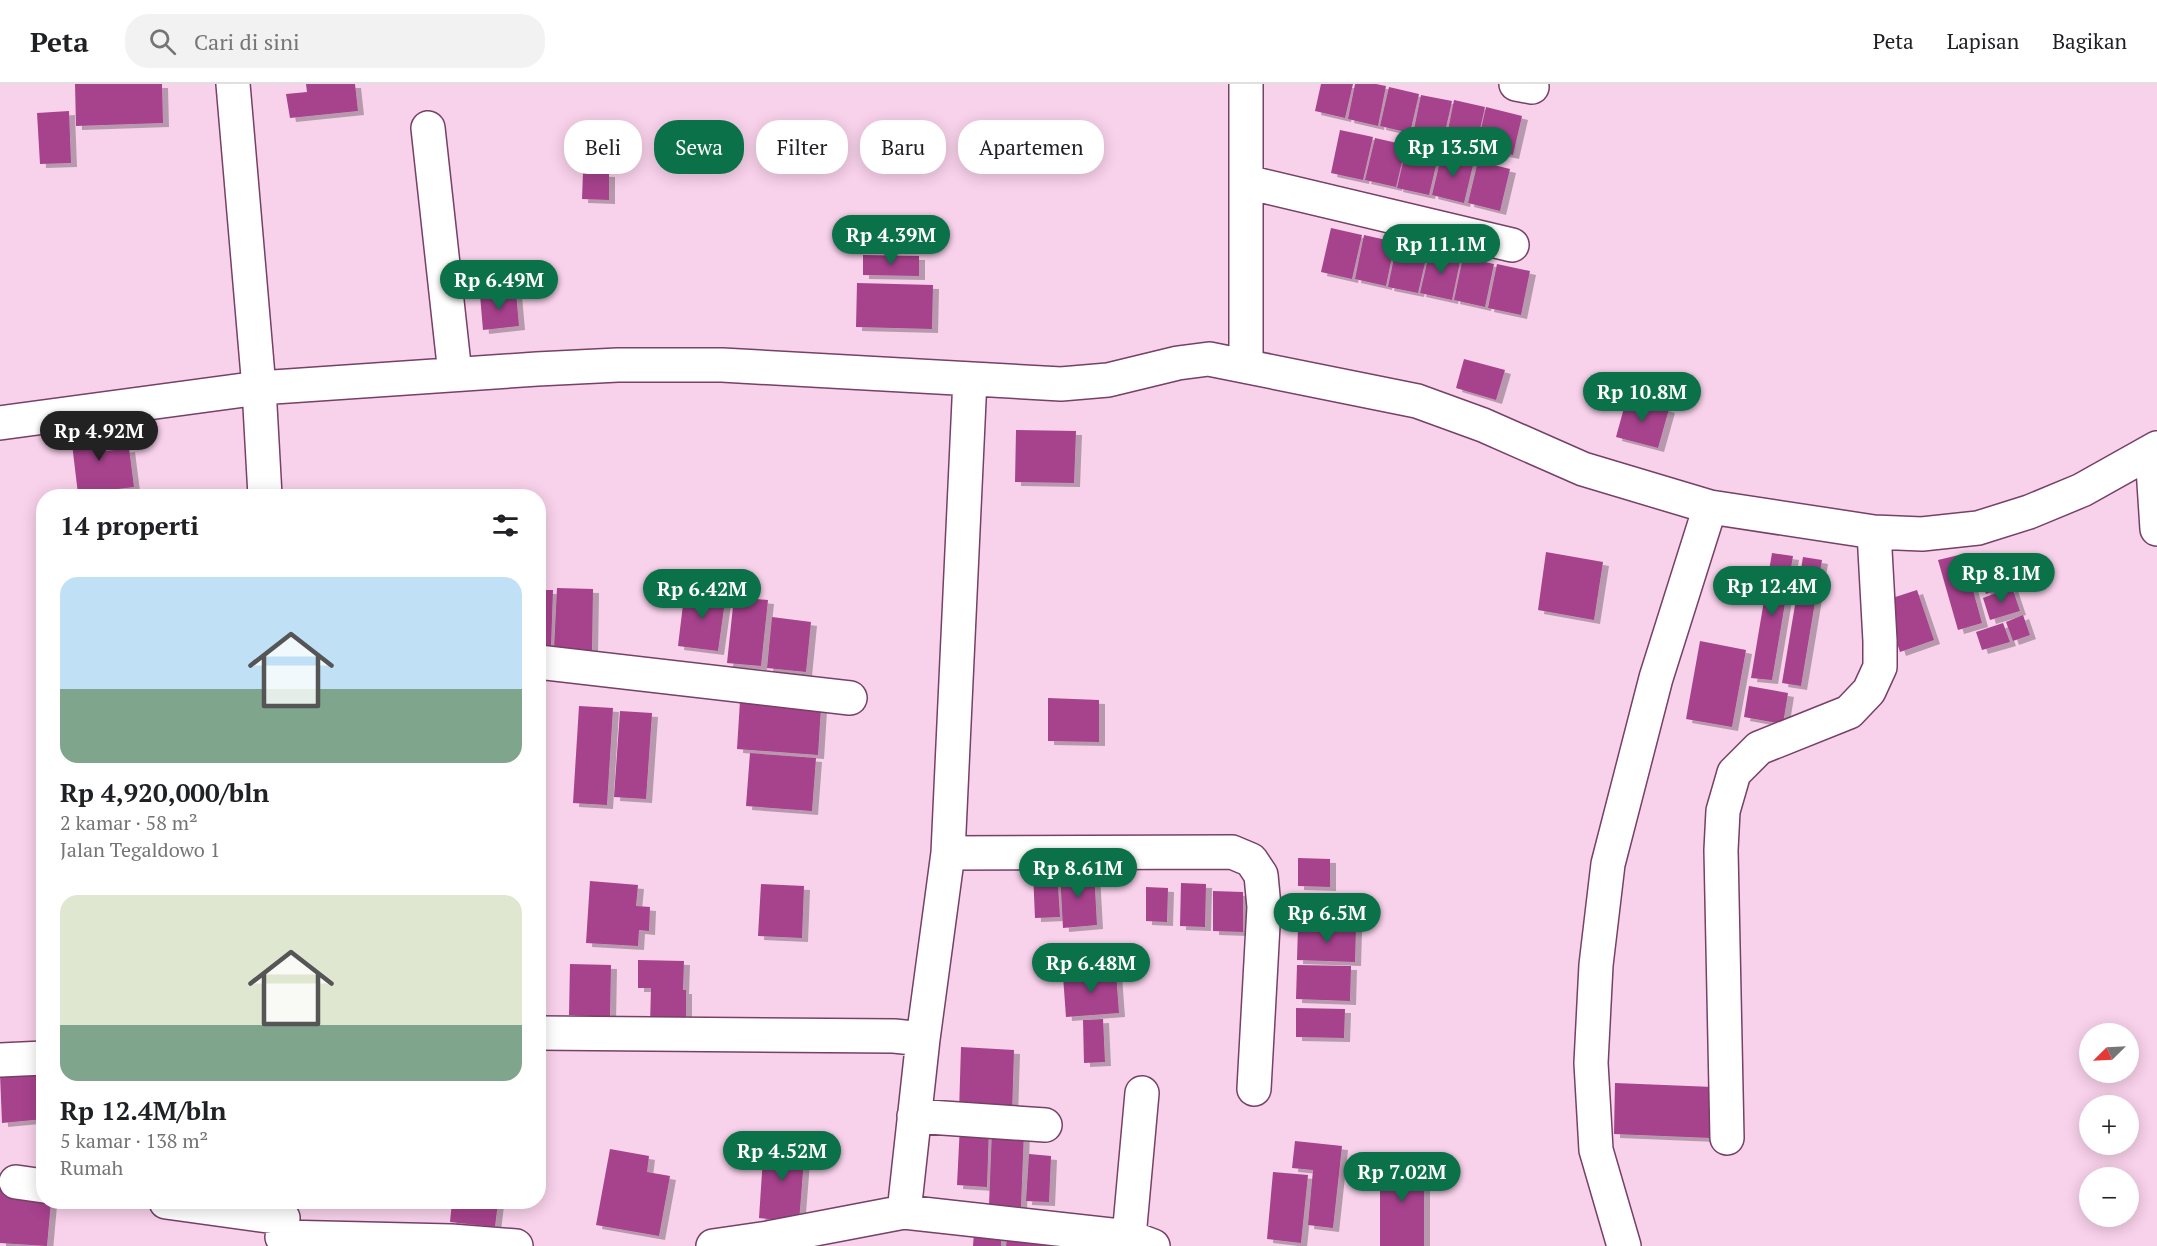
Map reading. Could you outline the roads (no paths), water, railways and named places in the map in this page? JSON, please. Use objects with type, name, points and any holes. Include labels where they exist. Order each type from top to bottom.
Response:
[{"type":"street","points":[[233,84],[260,388],[265,489]]},
{"type":"street","points":[[1246,84],[1246,366]]},
{"type":"street","points":[[428,128],[455,374]]},
{"type":"street","points":[[1247,182],[1512,245]]},
{"type":"street","points":[[0,423],[260,388],[618,365],[722,365],[1062,384],[1108,380],[1178,363],[1209,359],[1417,401],[1483,425],[1583,469],[1710,507],[1874,532],[1922,534],[1978,528],[2029,512],[2082,489],[2155,450],[2157,529]]},
{"type":"street","points":[[904,1212],[923,1039],[948,854],[970,379]]},
{"type":"street","points":[[1624,1246],[1596,1150],[1592,1074],[1596,964],[1608,864],[1656,678],[1710,507]]},
{"type":"street","points":[[1727,1138],[1721,850],[1723,811],[1734,773],[1759,748],[1849,712],[1869,691],[1880,667],[1874,532]]},
{"type":"street","points":[[546,663],[850,698]]},
{"type":"street","points":[[948,854],[1232,852],[1251,860],[1261,876],[1264,907],[1254,1089]]},
{"type":"street","points":[[546,1033],[894,1036],[923,1039]]},
{"type":"street","points":[[0,1060],[36,1058]]},
{"type":"street","points":[[713,1246],[904,1212],[1141,1242],[1142,1094]]},
{"type":"street","points":[[914,1116],[1045,1125]]},
{"type":"street","points":[[200,1209],[283,1226],[516,1246]]}]
